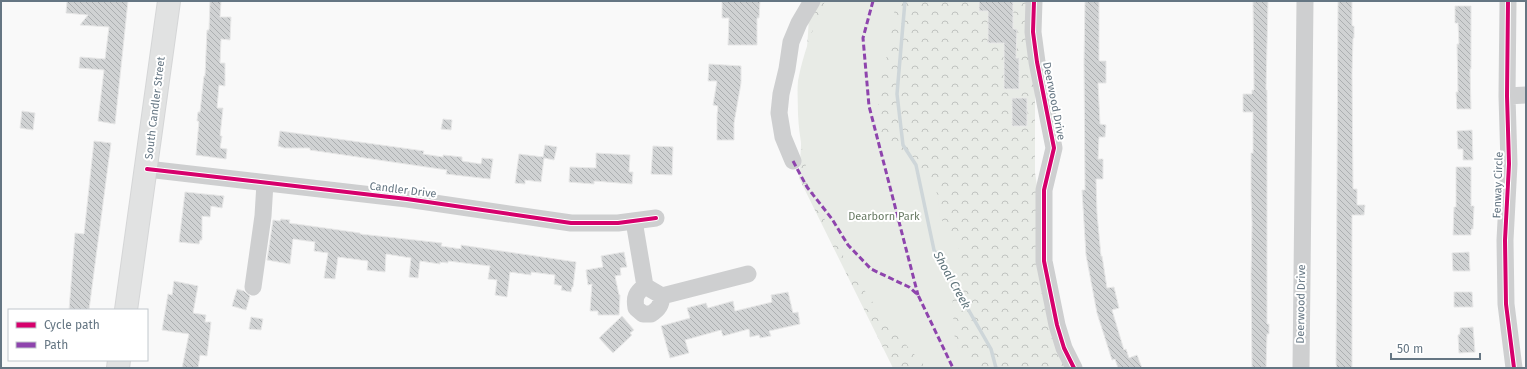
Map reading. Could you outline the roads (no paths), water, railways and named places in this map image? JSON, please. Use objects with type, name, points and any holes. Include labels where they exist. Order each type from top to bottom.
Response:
[{"type":"main road","name":"South Candler Street","points":[[126,309],[147,169],[169,1]]},
{"type":"street","points":[[793,161],[783,137],[780,113],[781,94],[791,42],[799,23],[812,1]]},
{"type":"street","name":"Deerwood Drive","points":[[1034,1],[1033,32],[1037,62],[1054,148],[1044,190],[1044,261],[1057,325],[1064,348],[1074,368]]},
{"type":"street","name":"Deerwood Drive","points":[[1301,368],[1305,1]]},
{"type":"street","name":"Fenway Circle","points":[[1508,1],[1507,96],[1509,164],[1505,240],[1506,304],[1514,368]]},
{"type":"street","points":[[1507,96],[1526,96]]},
{"type":"street","name":"Candler Drive","points":[[147,169],[407,199],[571,223],[618,223],[656,218]]},
{"type":"street","points":[[253,287],[265,183]]},
{"type":"street","points":[[634,221],[645,286],[662,296],[748,274]]},
{"type":"street","points":[[645,286],[637,292],[634,300],[636,308],[643,314],[651,314],[658,310],[661,304],[662,296]]},
{"type":"waterway","name":"Shoal Creek","points":[[905,1],[897,94],[903,145],[916,165],[934,250],[991,349],[996,368]]},
{"type":"park label","name":"Dearborn Park","points":[[884,216]]}]
